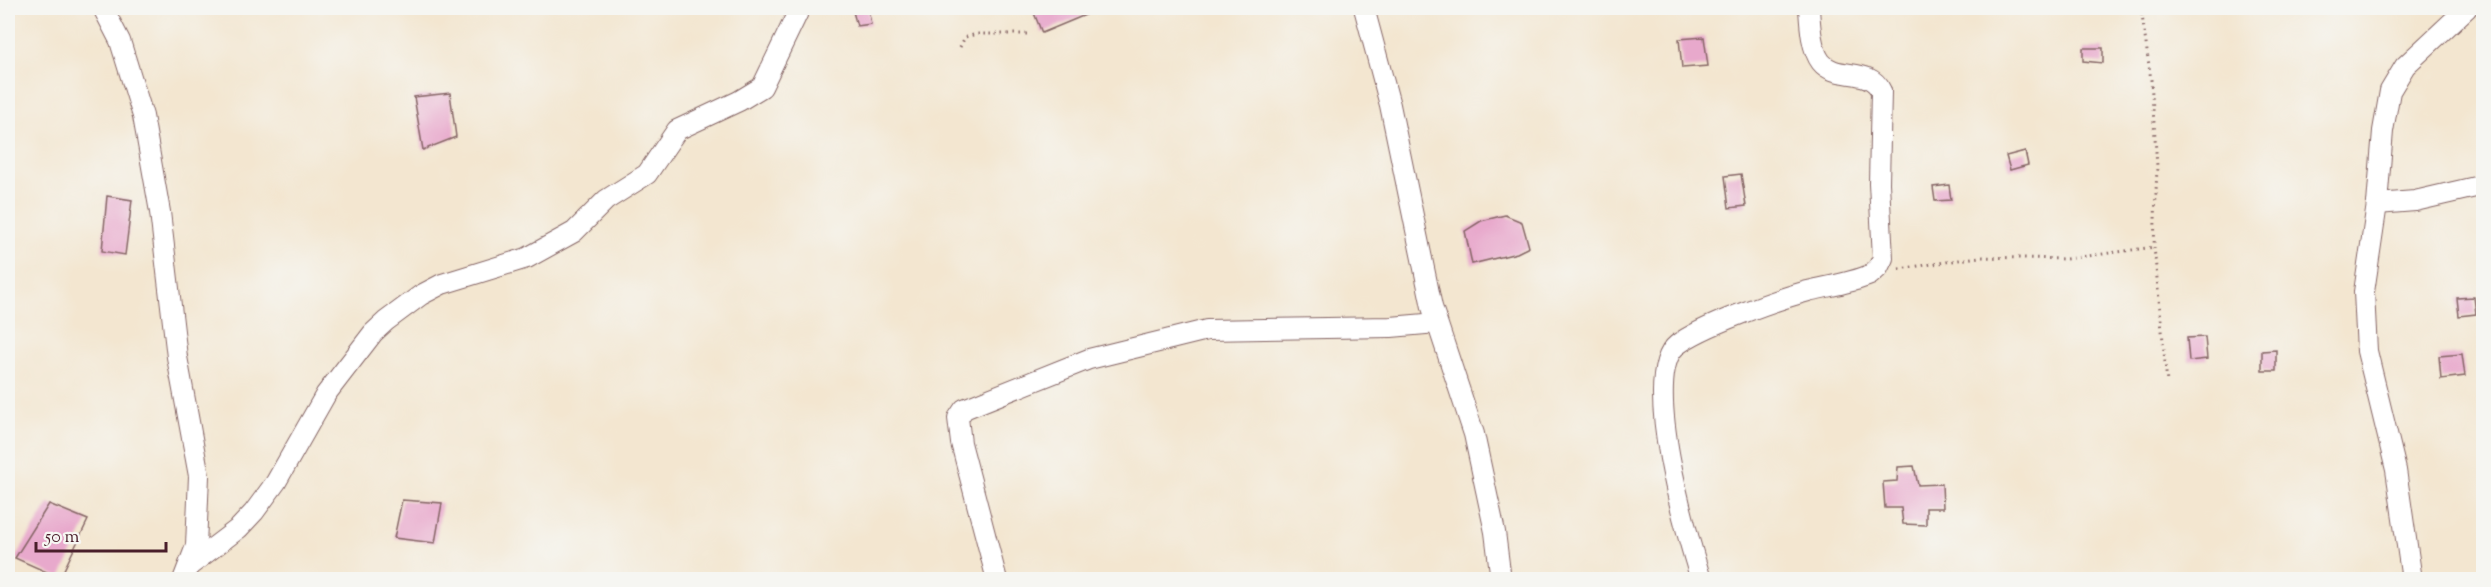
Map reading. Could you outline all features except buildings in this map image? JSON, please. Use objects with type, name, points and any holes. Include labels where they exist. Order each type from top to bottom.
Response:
[{"type":"street","points":[[103,8],[120,41],[132,74],[160,212],[177,357],[199,476],[196,546],[186,573]]},
{"type":"street","points":[[186,573],[239,528],[260,504],[276,482],[326,394],[367,340],[386,321],[421,295],[442,284],[527,258],[574,232],[606,200],[647,174],[677,130],[740,101],[762,87],[800,8]]},
{"type":"street","points":[[1364,8],[1390,105],[1437,323],[1474,434],[1495,532],[1501,579]]},
{"type":"street","points":[[1701,579],[1680,510],[1667,442],[1664,381],[1667,362],[1673,349],[1703,330],[1759,309],[1875,272],[1883,258],[1879,183],[1881,91],[1873,80],[1823,64],[1816,53],[1809,8]]},
{"type":"street","points":[[2412,579],[2396,470],[2365,336],[2364,292],[2377,204],[2383,131],[2390,91],[2405,66],[2467,8]]},
{"type":"street","points":[[2377,204],[2415,201],[2484,185]]},
{"type":"street","points":[[997,579],[960,443],[958,418],[964,409],[1089,359],[1207,330],[1391,327],[1437,323]]},
{"type":"path","points":[[2141,8],[2151,80],[2157,166],[2154,247],[2167,383]]},
{"type":"path","points":[[960,47],[965,37],[977,34],[1028,34]]},
{"type":"path","points":[[1875,272],[1979,257],[2066,259],[2154,247]]}]
